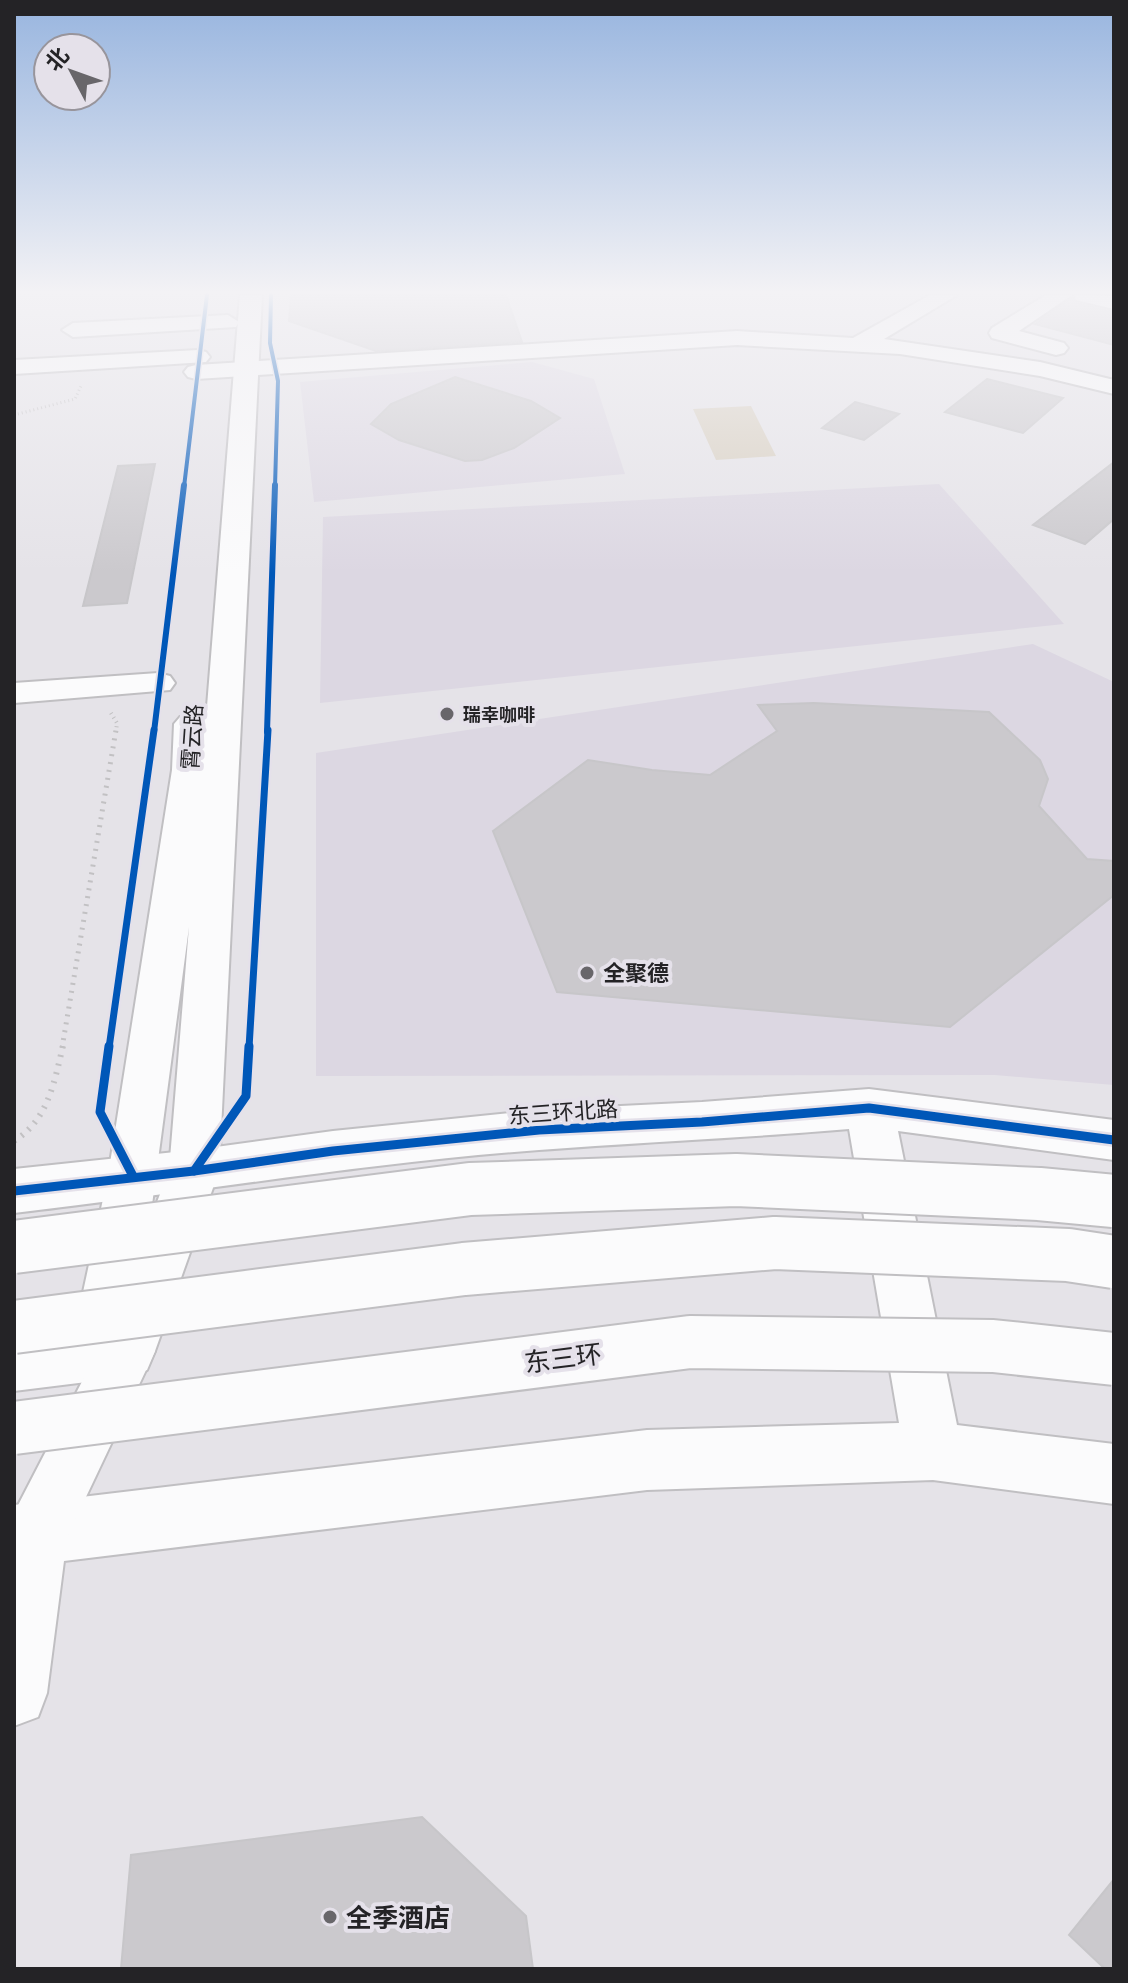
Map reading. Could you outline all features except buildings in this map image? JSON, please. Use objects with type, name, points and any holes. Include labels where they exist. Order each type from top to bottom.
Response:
[{"type":"main road","name":"霄云路","points":[[113,1353],[194,1171],[214,388]]},
{"type":"main road","name":"霄云路","points":[[113,1353],[133,1176],[190,770],[214,388]]},
{"type":"main road","points":[[14,693],[158,683]]},
{"type":"main road","name":"东三环北路","points":[[14,1191],[194,1171],[333,1151],[539,1130],[702,1122],[869,1108],[1114,1140]]},
{"type":"main road","points":[[869,1108],[933,1451]]},
{"type":"main road","points":[[14,1247],[470,1189],[736,1180],[1039,1194],[1114,1201]]},
{"type":"main road","points":[[14,1327],[464,1269],[775,1243],[1068,1255],[1114,1262]]},
{"type":"main road","name":"东三环","points":[[14,1428],[690,1342],[993,1346],[1114,1359]]},
{"type":"main road","points":[[14,1364],[113,1353]]},
{"type":"main road","points":[[14,1693],[26,1534],[113,1353]]},
{"type":"main road","points":[[26,1534],[647,1460],[933,1451],[1114,1474]]},
{"type":"path","points":[[14,415],[75,399],[80,388]]},
{"type":"path","points":[[14,1141],[30,1131],[51,1097],[67,1027],[117,723],[110,712],[102,708]]},
{"type":"shaded area","points":[[301,388],[597,388],[625,474],[314,502]]},
{"type":"shaded area","points":[[751,406],[776,456],[716,460],[693,409]]},
{"type":"shaded area","points":[[939,484],[1064,624],[320,703],[323,517]]},
{"type":"shaded area","points":[[1033,644],[1114,682],[1114,1085],[995,1075],[316,1076],[316,753]]},
{"type":"cycle path","points":[[133,1176],[100,1112],[148,780],[196,388]]},
{"type":"cycle path","points":[[194,1171],[246,1096],[269,706],[278,388]]},
{"type":"cycle path","points":[[14,1191],[194,1171],[333,1151],[539,1130],[702,1122],[869,1108],[1114,1140]]},
{"type":"place","name":"瑞幸咖啡","points":[[447,714]]},
{"type":"place","name":"全聚德","points":[[587,973]]},
{"type":"place","name":"全季酒店","points":[[330,1917]]}]
